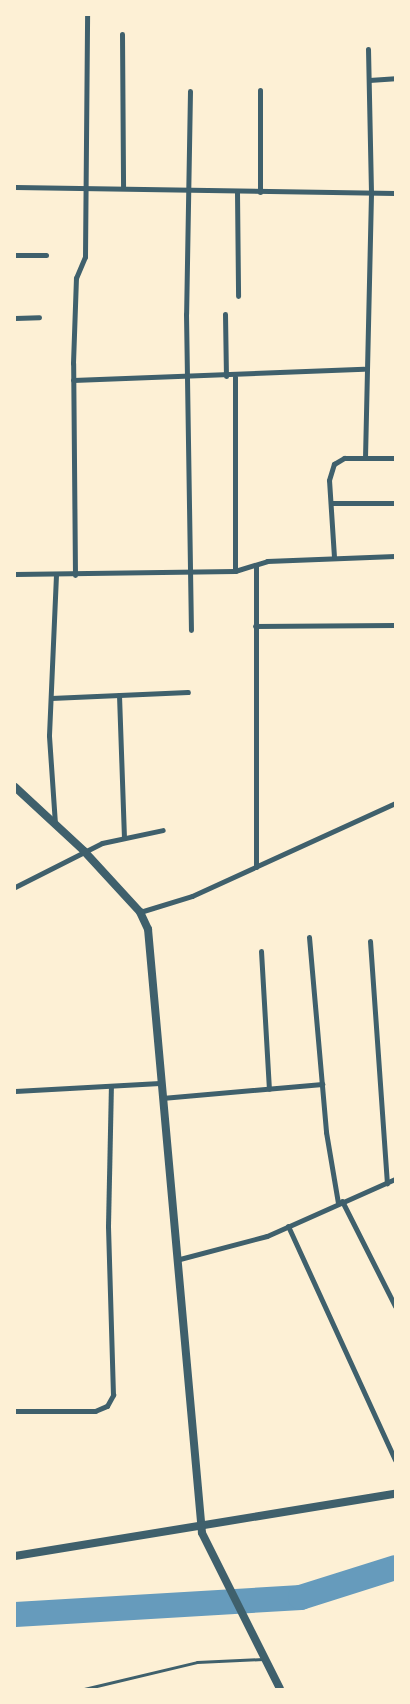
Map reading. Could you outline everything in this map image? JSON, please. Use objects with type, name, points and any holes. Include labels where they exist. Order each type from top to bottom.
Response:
[{"type":"street","points":[[75,575],[73,380],[75,284],[85,256],[87,15]]},
{"type":"street","points":[[122,34],[123,188]]},
{"type":"street","points":[[365,458],[364,369],[371,192],[368,49]]},
{"type":"street","points":[[369,80],[395,78]]},
{"type":"street","points":[[260,90],[260,192]]},
{"type":"street","points":[[190,91],[191,191],[186,377],[191,630]]},
{"type":"street","points":[[15,186],[237,192],[395,193]]},
{"type":"street","points":[[237,192],[238,296]]},
{"type":"street","points":[[15,255],[46,255]]},
{"type":"street","points":[[225,314],[226,376]]},
{"type":"street","points":[[15,318],[39,317]]},
{"type":"street","points":[[73,380],[235,376],[364,369]]},
{"type":"street","points":[[235,376],[235,571]]},
{"type":"street","points":[[334,557],[331,503],[334,464],[344,458],[395,458]]},
{"type":"street","points":[[331,503],[395,503]]},
{"type":"street","points":[[15,574],[75,575],[235,571],[256,566],[334,557],[395,556]]},
{"type":"street","points":[[256,566],[256,867]]},
{"type":"street","points":[[55,826],[51,698],[56,575]]},
{"type":"street","points":[[255,626],[395,625]]},
{"type":"street","points":[[51,698],[188,692]]},
{"type":"street","points":[[119,695],[124,837]]},
{"type":"street","points":[[16,789],[84,851],[140,912],[152,944],[160,1083],[200,1523],[205,1541],[280,1689]]},
{"type":"street","points":[[140,912],[192,896],[395,803]]},
{"type":"street","points":[[15,887],[84,851],[124,837],[163,830]]},
{"type":"street","points":[[309,937],[322,1084],[340,1202],[395,1306]]},
{"type":"street","points":[[370,941],[387,1183]]},
{"type":"street","points":[[261,951],[269,1089]]},
{"type":"street","points":[[15,1091],[160,1083]]},
{"type":"street","points":[[162,1098],[322,1084]]},
{"type":"street","points":[[15,1411],[95,1411],[107,1406],[113,1395],[108,1226],[111,1086]]},
{"type":"street","points":[[176,1260],[288,1226],[395,1179]]},
{"type":"street","points":[[288,1226],[395,1460]]},
{"type":"street","points":[[15,1556],[200,1523],[395,1494]]},
{"type":"lane","points":[[84,1689],[197,1662],[264,1659]]},
{"type":"waterway","points":[[15,1614],[300,1597],[395,1567]]}]
